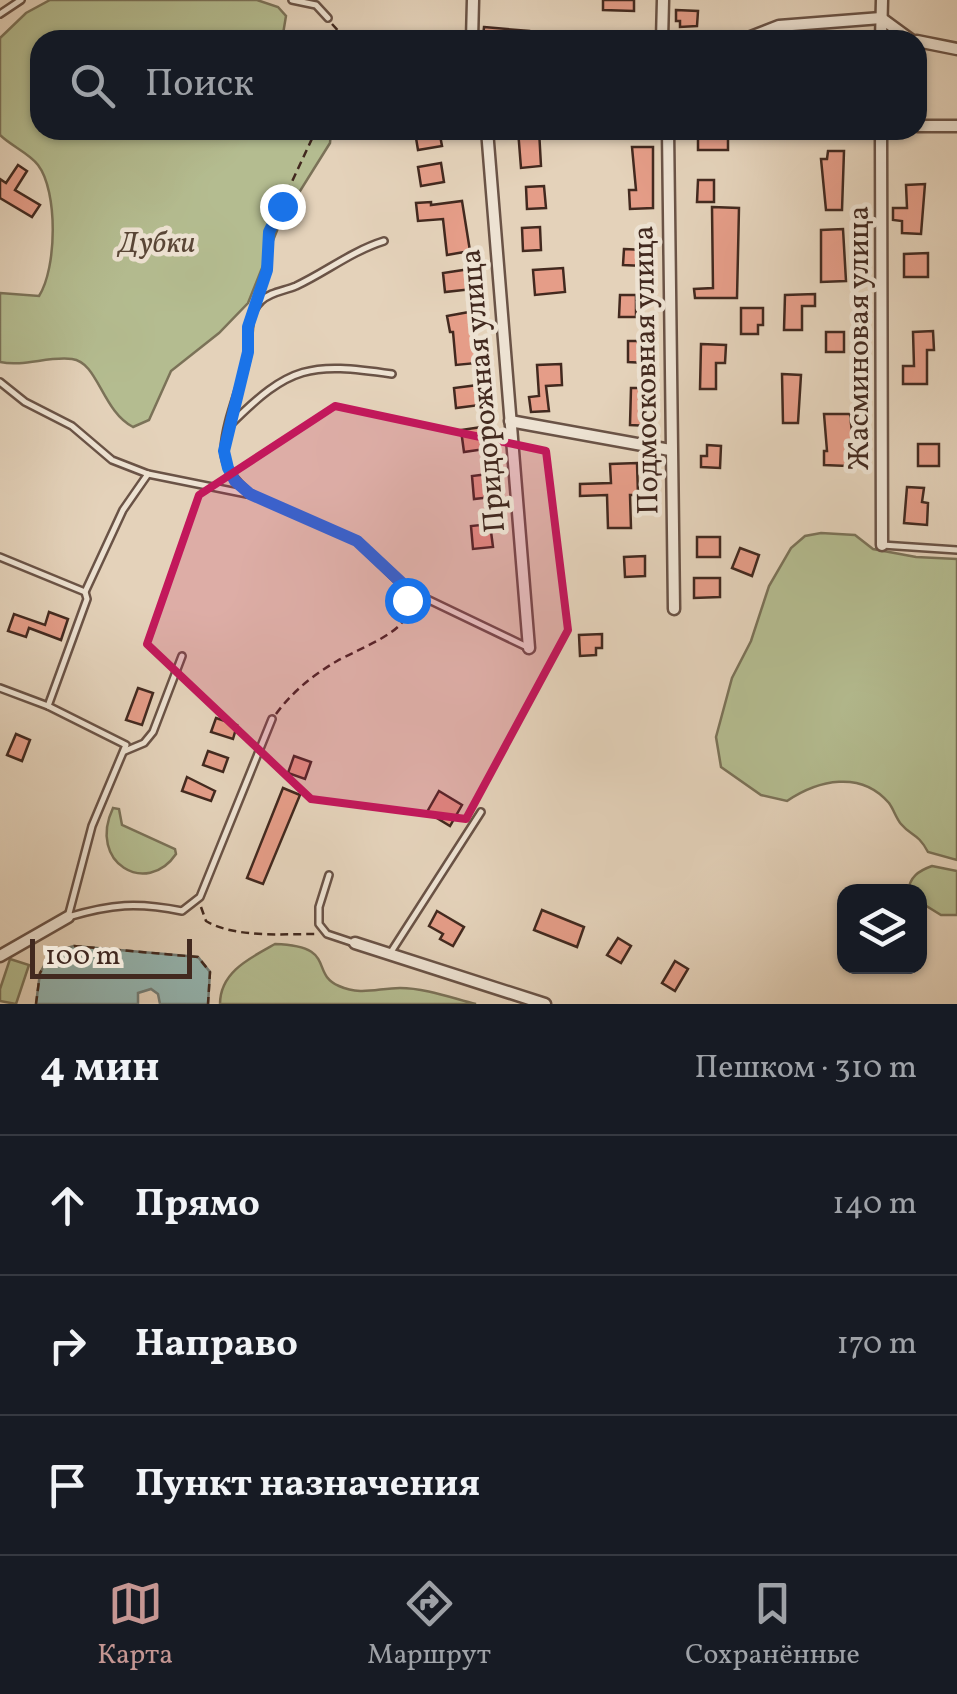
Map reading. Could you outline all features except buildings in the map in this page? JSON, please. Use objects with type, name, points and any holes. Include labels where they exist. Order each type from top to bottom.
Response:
[{"type":"street","points":[[472,30],[473,0]]},
{"type":"street","points":[[662,30],[663,0]]},
{"type":"street","points":[[881,30],[882,0]]},
{"type":"street","points":[[769,30],[880,18],[898,30]]},
{"type":"street","points":[[927,44],[957,50]]},
{"type":"street","points":[[927,126],[957,126]]},
{"type":"street","name":"Придорожная улица","points":[[488,140],[530,648]]},
{"type":"street","name":"Подмосковная улица","points":[[668,140],[674,609]]},
{"type":"street","name":"Жасминовая улица","points":[[882,140],[882,546]]},
{"type":"street","points":[[510,422],[670,450]]},
{"type":"street","points":[[0,956],[68,916]]},
{"type":"street","points":[[355,943],[545,1004]]},
{"type":"lane","points":[[0,14],[21,0]]},
{"type":"lane","points":[[292,0],[316,6],[328,18]]},
{"type":"lane","points":[[250,494],[235,481],[224,451],[248,352],[248,327],[253,312],[261,300],[293,288],[362,248],[384,240]]},
{"type":"lane","points":[[229,426],[257,398],[284,380],[314,368],[341,366],[392,374]]},
{"type":"lane","points":[[0,382],[25,402],[72,426],[112,460],[148,474],[250,494],[357,541],[404,585],[530,648]]},
{"type":"lane","points":[[48,706],[87,599],[85,592],[123,510],[148,474]]},
{"type":"lane","points":[[882,546],[957,550]]},
{"type":"lane","points":[[0,557],[85,592]]},
{"type":"lane","points":[[125,751],[144,743],[153,732],[182,656]]},
{"type":"lane","points":[[0,688],[48,706],[126,745],[96,814],[68,916]]},
{"type":"lane","points":[[68,916],[111,904],[144,904],[182,911],[200,897],[272,719]]},
{"type":"lane","points":[[390,954],[406,923],[481,812]]},
{"type":"lane","points":[[329,875],[318,924],[328,934],[355,943]]},
{"type":"path","points":[[328,18],[335,30]]},
{"type":"path","points":[[253,312],[267,270],[269,232],[311,140]]},
{"type":"path","points":[[272,719],[300,686],[340,659],[364,650],[402,623],[407,600],[404,585]]},
{"type":"path","points":[[200,897],[206,921],[216,927],[275,934],[328,934]]},
{"type":"path","points":[[36,1004],[40,973],[52,952],[74,946],[198,956],[210,972],[208,1004]]},
{"type":"highlighted area","points":[[335,406],[546,451],[568,630],[466,819],[311,799],[147,644],[199,495]]},
{"type":"green space","name":"Дубки","points":[[50,0],[257,0],[278,7],[286,16],[284,30],[30,30],[30,140],[330,140],[280,223],[248,303],[219,333],[171,371],[149,420],[133,427],[114,410],[81,362],[63,358],[0,362],[0,293],[39,296],[52,249],[52,210],[45,177],[30,157],[0,135],[0,38],[26,13]]},
{"type":"green space","points":[[855,535],[873,549],[957,559],[957,860],[928,852],[901,824],[889,803],[866,786],[853,782],[826,784],[787,801],[761,795],[721,767],[716,737],[732,678],[751,641],[769,586],[791,548],[805,536]]},
{"type":"green space","points":[[113,808],[119,809],[122,825],[175,849],[176,854],[164,867],[150,873],[124,868],[108,844],[107,828]]},
{"type":"green space","points":[[932,866],[957,871],[957,915],[941,915],[927,906],[927,884],[910,884]]},
{"type":"green space","points":[[275,944],[295,946],[315,955],[330,981],[347,989],[409,988],[476,1004],[220,1004],[231,975]]},
{"type":"green space","points":[[10,959],[29,965],[16,1004],[0,1001]]},
{"type":"water","points":[[74,946],[198,957],[210,972],[208,1004],[160,1004],[158,994],[151,989],[138,993],[138,1004],[36,1004],[40,973],[52,952]]},
{"type":"route","points":[[282,206],[269,232],[267,270],[248,327],[248,352],[224,451],[228,468],[235,481],[250,494],[357,541],[404,585],[407,600]]}]
